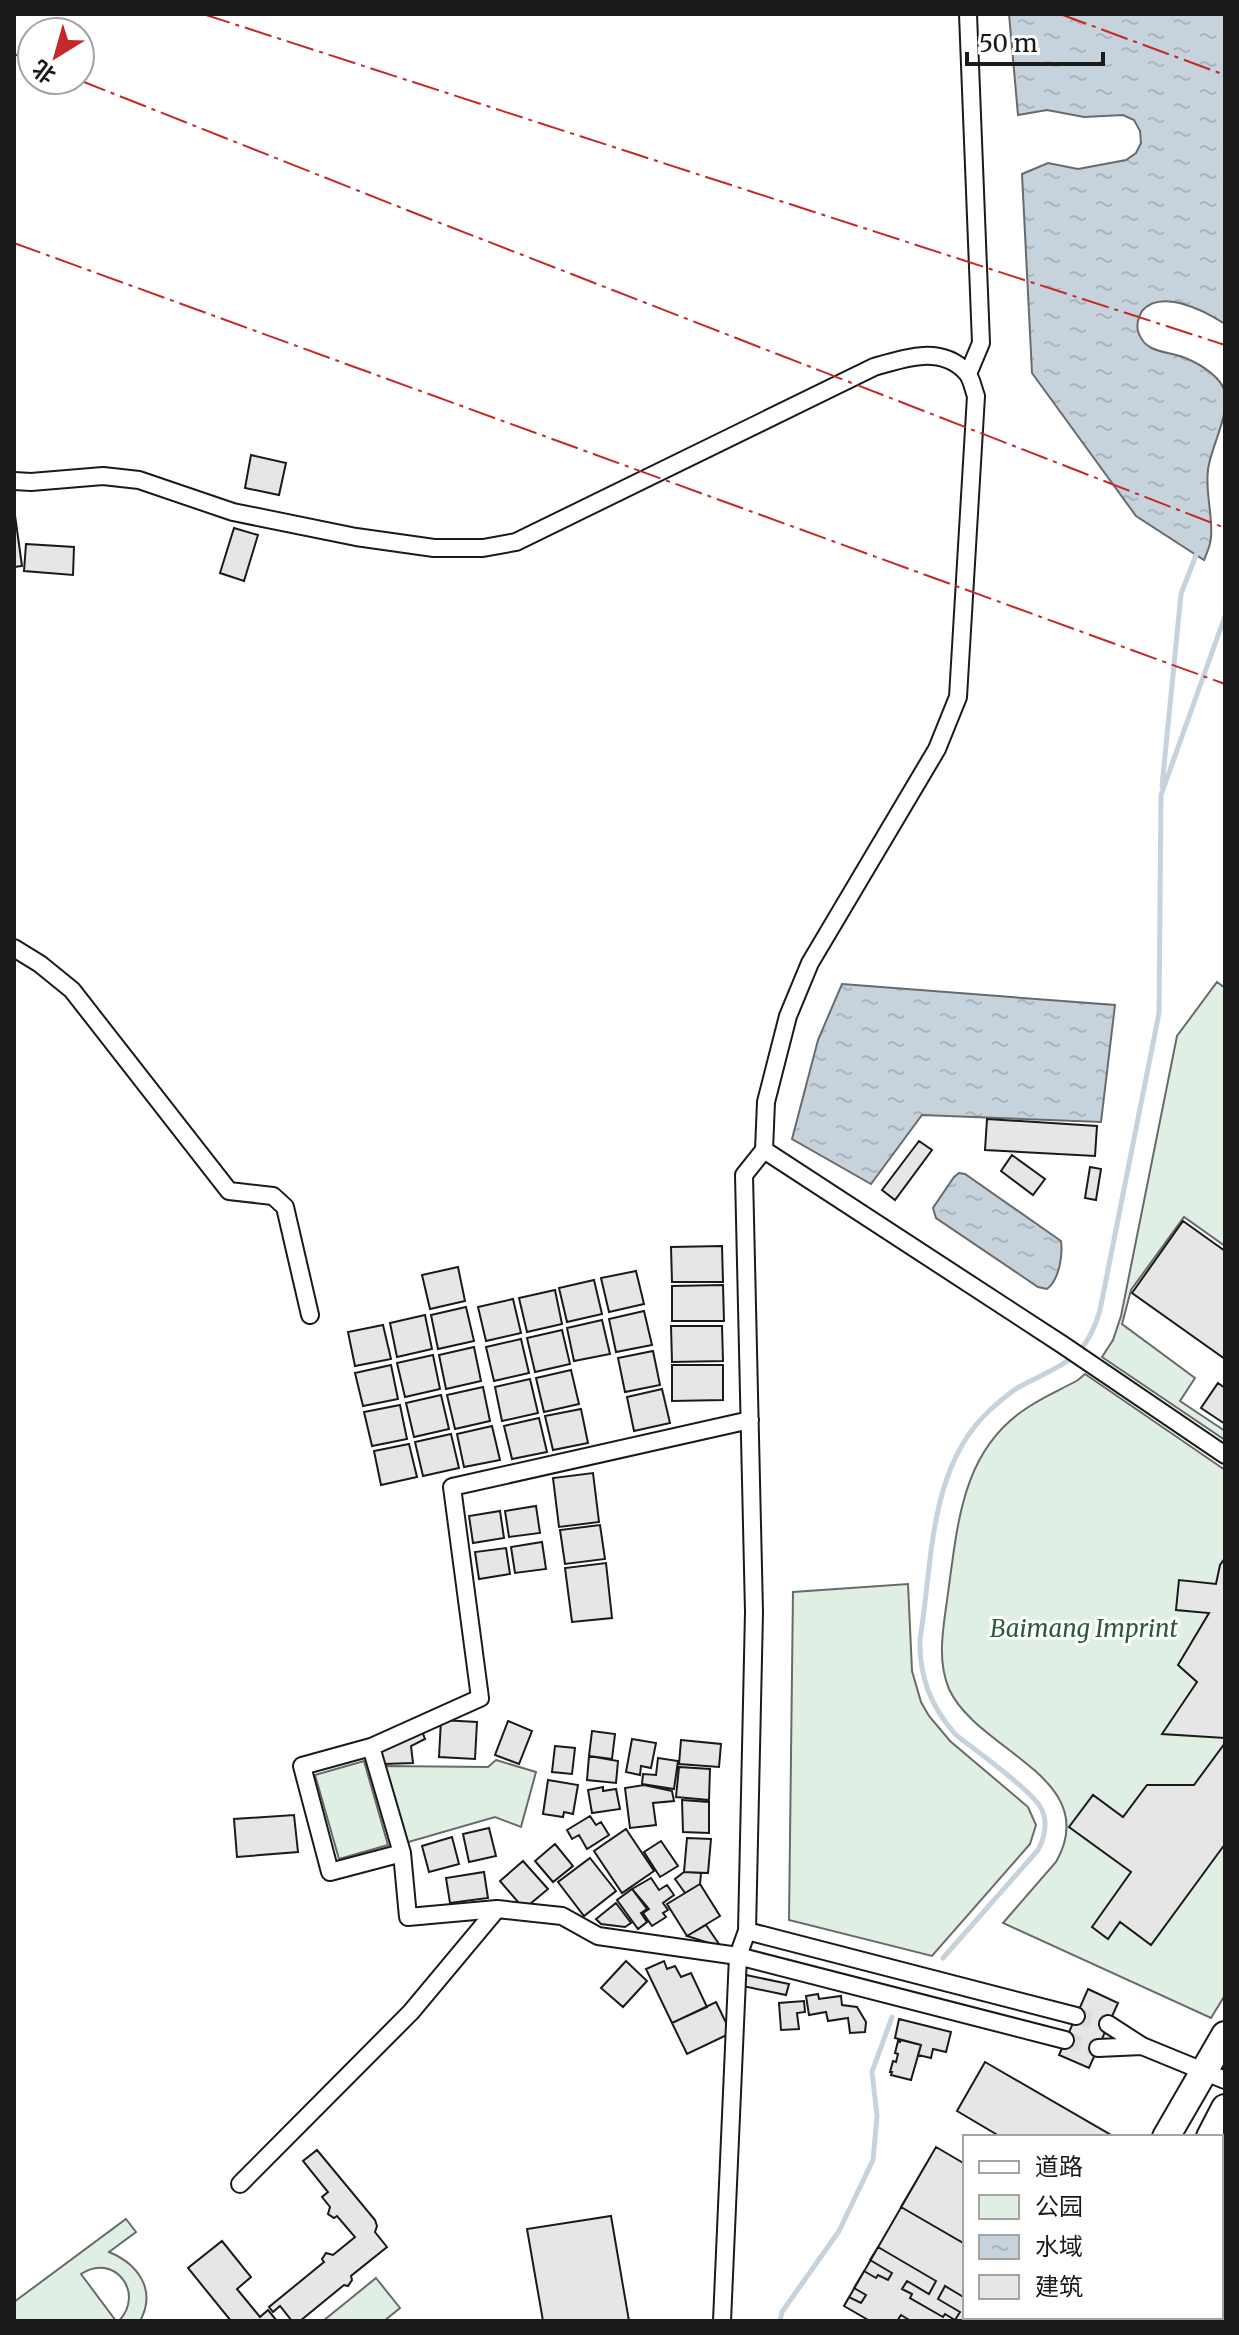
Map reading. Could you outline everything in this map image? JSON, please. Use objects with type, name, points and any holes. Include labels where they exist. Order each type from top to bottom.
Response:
[{"type":"main road","points":[[1168,2135],[1215,2075],[1225,2035]]},
{"type":"main road","points":[[1211,2135],[1225,2108]]},
{"type":"street","points":[[968,14],[981,343],[968,374]]},
{"type":"street","points":[[14,481],[103,476],[139,480],[233,512],[356,537],[434,548],[483,548],[516,542],[874,367],[910,356],[947,358],[968,374],[976,396],[958,697],[937,749],[810,963],[788,1016],[766,1102],[764,1150],[744,1175],[754,1612],[747,1931],[738,1956],[722,2321]]},
{"type":"street","points":[[14,948],[72,990],[229,1191],[273,1196],[285,1207],[310,1315]]},
{"type":"street","points":[[764,1150],[1225,1455]]},
{"type":"street","points":[[402,1853],[330,1872],[302,1766],[371,1747],[480,1698],[452,1487],[750,1420]]},
{"type":"street","points":[[371,1747],[402,1853],[408,1917],[497,1909],[562,1916],[598,1936],[738,1956],[1065,2040]]},
{"type":"street","points":[[240,2184],[411,2012],[497,1909]]},
{"type":"street","points":[[747,1931],[1076,2016]]},
{"type":"street","points":[[1108,2024],[1142,2046],[1215,2075]]},
{"type":"street","points":[[1098,2048],[1142,2046]]},
{"type":"green space","points":[[1217,982],[1225,988],[1225,1246],[1184,1217],[1131,1290],[1122,1324],[1195,1378],[1180,1401],[1225,1431],[1225,1440],[1102,1357],[1113,1340],[1121,1316],[1177,1036]]},
{"type":"green space","name":"Baimang Imprint","points":[[1085,1374],[1225,1470],[1225,1995],[1211,2018],[1003,1923],[1056,1862],[1066,1833],[1063,1808],[1051,1787],[1031,1767],[964,1711],[945,1677],[942,1641],[955,1540],[967,1489],[977,1465],[1007,1423]]},
{"type":"green space","points":[[908,1584],[912,1671],[921,1702],[950,1741],[1028,1807],[1036,1825],[1030,1844],[932,1956],[789,1920],[793,1592]]},
{"type":"green space","points":[[496,1760],[536,1772],[521,1827],[495,1817],[405,1843],[385,1766],[488,1767]]},
{"type":"green space","points":[[364,1761],[388,1845],[339,1859],[315,1775]]},
{"type":"green space","points":[[126,2219],[136,2232],[109,2252],[128,2263],[142,2279],[146,2299],[140,2321],[119,2321],[129,2298],[127,2288],[122,2278],[104,2268],[81,2274],[116,2321],[14,2321],[14,2302]]},
{"type":"green space","points":[[376,2278],[400,2308],[384,2321],[323,2321]]},
{"type":"water","points":[[1009,14],[1225,14],[1225,324],[1183,304],[1160,302],[1150,304],[1142,311],[1138,325],[1139,334],[1146,344],[1204,368],[1220,382],[1226,395],[1224,416],[1208,470],[1211,537],[1204,560],[1136,516],[1032,373],[1022,174],[1048,163],[1078,169],[1126,160],[1136,153],[1141,143],[1140,131],[1134,120],[1123,115],[1084,117],[1047,110],[1018,115]]},
{"type":"water","points":[[842,984],[1115,1005],[1101,1122],[922,1115],[871,1184],[792,1139],[818,1040]]},
{"type":"water","points":[[959,1173],[965,1174],[1061,1241],[1059,1267],[1055,1280],[1047,1289],[1038,1287],[936,1218],[933,1208]]},
{"type":"building","points":[[251,455],[286,463],[279,495],[245,488]]},
{"type":"building","points":[[14,508],[22,566],[14,567]]},
{"type":"building","points":[[234,528],[258,535],[244,581],[220,573]]},
{"type":"building","points":[[26,544],[74,547],[73,575],[24,571]]},
{"type":"building","points":[[987,1119],[1097,1126],[1095,1156],[985,1150]]},
{"type":"building","points":[[919,1141],[932,1150],[895,1200],[882,1190]]},
{"type":"building","points":[[1012,1155],[1045,1179],[1033,1195],[1001,1171]]},
{"type":"building","points":[[1090,1167],[1101,1169],[1096,1200],[1085,1198]]},
{"type":"building","points":[[1183,1221],[1225,1251],[1225,1359],[1132,1293]]},
{"type":"building","points":[[722,1246],[723,1282],[672,1282],[671,1247]]},
{"type":"building","points":[[458,1267],[465,1301],[430,1309],[422,1275]]},
{"type":"building","points":[[636,1271],[644,1304],[609,1312],[601,1278]]},
{"type":"building","points":[[594,1280],[602,1314],[567,1322],[559,1288]]},
{"type":"building","points":[[723,1285],[724,1321],[672,1321],[672,1286]]},
{"type":"building","points":[[555,1290],[562,1324],[527,1332],[519,1298]]},
{"type":"building","points":[[513,1299],[521,1333],[486,1341],[478,1307]]},
{"type":"building","points":[[466,1307],[474,1341],[438,1349],[431,1315]]},
{"type":"building","points":[[644,1311],[652,1345],[616,1352],[609,1319]]},
{"type":"building","points":[[425,1315],[432,1349],[397,1357],[390,1323]]},
{"type":"building","points":[[602,1320],[610,1354],[574,1361],[567,1328]]},
{"type":"building","points":[[383,1325],[391,1359],[355,1366],[348,1332]]},
{"type":"building","points":[[671,1326],[722,1326],[723,1361],[672,1362]]},
{"type":"building","points":[[562,1330],[570,1364],[535,1372],[527,1338]]},
{"type":"building","points":[[521,1339],[529,1373],[494,1381],[486,1347]]},
{"type":"building","points":[[474,1347],[481,1381],[446,1389],[439,1355]]},
{"type":"building","points":[[653,1351],[660,1385],[625,1392],[618,1358]]},
{"type":"building","points":[[433,1355],[440,1389],[405,1397],[397,1363]]},
{"type":"building","points":[[391,1365],[398,1399],[363,1406],[355,1373]]},
{"type":"building","points":[[672,1365],[723,1365],[723,1400],[672,1401]]},
{"type":"building","points":[[571,1370],[579,1404],[544,1412],[536,1378]]},
{"type":"building","points":[[530,1379],[538,1413],[502,1421],[495,1387]]},
{"type":"building","points":[[1218,1383],[1225,1388],[1225,1424],[1201,1408]]},
{"type":"building","points":[[483,1387],[490,1421],[455,1429],[447,1395]]},
{"type":"building","points":[[662,1389],[670,1423],[634,1431],[627,1397]]},
{"type":"building","points":[[441,1395],[449,1429],[414,1437],[406,1403]]},
{"type":"building","points":[[400,1405],[407,1439],[372,1446],[364,1412]]},
{"type":"building","points":[[581,1409],[588,1443],[553,1450],[545,1416]]},
{"type":"building","points":[[539,1418],[547,1452],[512,1459],[504,1426]]},
{"type":"building","points":[[492,1426],[500,1460],[464,1467],[457,1434]]},
{"type":"building","points":[[451,1434],[459,1468],[423,1476],[415,1442]]},
{"type":"building","points":[[409,1444],[417,1477],[381,1485],[374,1451]]},
{"type":"building","points":[[593,1473],[599,1522],[559,1527],[553,1478]]},
{"type":"building","points":[[536,1506],[540,1533],[509,1537],[505,1511]]},
{"type":"building","points":[[500,1511],[504,1538],[473,1543],[469,1516]]},
{"type":"building","points":[[600,1525],[605,1559],[565,1564],[560,1530]]},
{"type":"building","points":[[542,1542],[546,1569],[515,1573],[511,1547]]},
{"type":"building","points":[[506,1548],[510,1574],[479,1579],[475,1552]]},
{"type":"building","points":[[1225,1558],[1225,1738],[1162,1734],[1197,1682],[1178,1665],[1209,1613],[1176,1610],[1179,1580],[1216,1584],[1220,1565]]},
{"type":"building","points":[[606,1563],[612,1618],[572,1622],[565,1568]]},
{"type":"building","points":[[441,1720],[477,1722],[475,1759],[439,1757]]},
{"type":"building","points":[[508,1721],[532,1731],[519,1764],[495,1755]]},
{"type":"building","points":[[422,1731],[425,1739],[411,1746],[413,1763],[384,1764],[380,1747]]},
{"type":"building","points":[[592,1731],[615,1734],[612,1759],[589,1756]]},
{"type":"building","points":[[632,1739],[656,1743],[651,1768],[641,1766],[640,1775],[626,1772]]},
{"type":"building","points":[[681,1740],[721,1744],[719,1767],[679,1764]]},
{"type":"building","points":[[1225,1743],[1225,1844],[1151,1945],[1120,1922],[1108,1939],[1092,1927],[1131,1872],[1069,1827],[1093,1795],[1123,1817],[1147,1785],[1194,1785]]},
{"type":"building","points":[[555,1746],[575,1748],[572,1774],[552,1772]]},
{"type":"building","points":[[589,1756],[618,1761],[616,1783],[587,1780]]},
{"type":"building","points":[[658,1758],[678,1761],[674,1789],[642,1784],[643,1774],[656,1775]]},
{"type":"building","points":[[679,1767],[710,1769],[709,1800],[676,1797]]},
{"type":"building","points":[[548,1780],[578,1785],[573,1814],[564,1812],[563,1817],[543,1814]]},
{"type":"building","points":[[644,1785],[672,1791],[674,1801],[653,1803],[656,1825],[630,1828],[625,1788]]},
{"type":"building","points":[[603,1787],[603,1791],[616,1789],[620,1809],[592,1813],[588,1790]]},
{"type":"building","points":[[682,1800],[709,1802],[709,1833],[683,1832]]},
{"type":"building","points":[[294,1815],[298,1852],[237,1857],[234,1819]]},
{"type":"building","points":[[590,1816],[596,1825],[601,1822],[609,1835],[587,1849],[579,1835],[572,1839],[567,1830]]},
{"type":"building","points":[[489,1828],[496,1856],[469,1862],[463,1834]]},
{"type":"building","points":[[626,1829],[654,1871],[622,1893],[594,1851]]},
{"type":"building","points":[[452,1837],[459,1864],[429,1872],[422,1846]]},
{"type":"building","points":[[687,1838],[711,1839],[708,1873],[684,1872]]},
{"type":"building","points":[[661,1841],[678,1866],[660,1877],[644,1852]]},
{"type":"building","points":[[555,1844],[573,1866],[553,1882],[535,1861]]},
{"type":"building","points":[[590,1858],[616,1891],[584,1916],[558,1882]]},
{"type":"building","points":[[523,1861],[548,1889],[524,1909],[500,1881]]},
{"type":"building","points":[[484,1872],[488,1898],[450,1903],[446,1878]]},
{"type":"building","points":[[684,1872],[701,1873],[700,1884],[685,1893],[675,1879]]},
{"type":"building","points":[[651,1878],[659,1890],[667,1885],[674,1895],[663,1903],[668,1910],[663,1913],[666,1917],[652,1926],[643,1913],[649,1909],[632,1889]]},
{"type":"building","points":[[700,1884],[720,1916],[687,1936],[667,1904]]},
{"type":"building","points":[[632,1889],[647,1909],[641,1913],[647,1922],[638,1929],[617,1900]]},
{"type":"building","points":[[616,1903],[631,1923],[625,1927],[601,1924],[596,1919]]},
{"type":"building","points":[[706,1925],[721,1947],[687,1936]]},
{"type":"building","points":[[626,1961],[647,1981],[623,2007],[601,1988]]},
{"type":"building","points":[[664,1961],[667,1969],[675,1966],[681,1977],[691,1973],[707,2007],[672,2023],[646,1969]]},
{"type":"building","points":[[741,1974],[789,1984],[786,1995],[738,1985]]},
{"type":"building","points":[[1088,1989],[1118,2003],[1089,2068],[1059,2055]]},
{"type":"building","points":[[818,1994],[819,1999],[841,1996],[842,2005],[857,2007],[866,2022],[865,2032],[850,2033],[848,2018],[828,2021],[826,2012],[809,2015],[806,1996]]},
{"type":"building","points":[[804,2001],[805,2012],[797,2013],[799,2029],[781,2030],[779,2003]]},
{"type":"building","points":[[716,2002],[731,2033],[687,2054],[672,2023]]},
{"type":"building","points":[[899,2019],[951,2032],[946,2052],[933,2049],[931,2058],[918,2055],[921,2045],[895,2038]]},
{"type":"building","points":[[898,2041],[921,2045],[911,2080],[891,2075],[890,2072],[893,2061],[896,2062]]},
{"type":"building","points":[[985,2062],[1111,2135],[998,2135],[957,2111]]},
{"type":"building","points":[[936,2147],[963,2163],[963,2243],[901,2207]]},
{"type":"building","points":[[936,2147],[963,2163],[963,2319],[1003,2321],[870,2321],[844,2306]]},
{"type":"building","points":[[317,2150],[375,2220],[375,2232],[387,2247],[351,2276],[348,2286],[344,2285],[300,2321],[292,2321],[280,2306],[273,2312],[269,2307],[324,2262],[322,2259],[326,2253],[333,2255],[355,2237],[337,2216],[334,2218],[328,2214],[330,2207],[322,2197],[328,2192],[303,2161]]},
{"type":"building","points":[[611,2216],[629,2321],[543,2321],[527,2229]]},
{"type":"building","points":[[222,2241],[251,2277],[237,2289],[260,2317],[268,2310],[277,2321],[231,2321],[188,2268]]},
{"type":"building","points":[[878,2247],[936,2281],[929,2294],[907,2281],[902,2289],[912,2294],[910,2298],[943,2317],[945,2314],[955,2320],[960,2312],[938,2299],[945,2286],[963,2297],[963,2319],[1003,2321],[911,2321],[901,2315],[897,2321],[870,2321],[844,2306],[849,2297],[861,2303],[866,2295],[854,2288],[864,2271],[888,2280],[892,2273],[870,2260]]},
{"type":"waterway","points":[[1162,786],[1181,594],[1196,555]]},
{"type":"waterway","points":[[943,1958],[1038,1850],[1045,1824],[1041,1808],[1035,1800],[956,1735],[928,1691],[920,1639],[937,1517],[944,1487],[970,1433],[990,1410],[1012,1392],[1075,1355],[1088,1340],[1098,1315],[1159,1013],[1161,795],[1225,616]]},
{"type":"waterway","points":[[780,2321],[782,2312],[839,2231],[873,2160],[877,2116],[872,2072],[892,2017]]},
{"type":"tunnel","points":[[1076,2016],[1108,2024]]},
{"type":"tunnel","points":[[1065,2040],[1098,2048]]},
{"type":"power","points":[[203,14],[1225,345]]},
{"type":"power","points":[[1060,14],[1225,75]]},
{"type":"power","points":[[96,87],[1225,528]]},
{"type":"power","points":[[14,243],[1225,684]]}]
